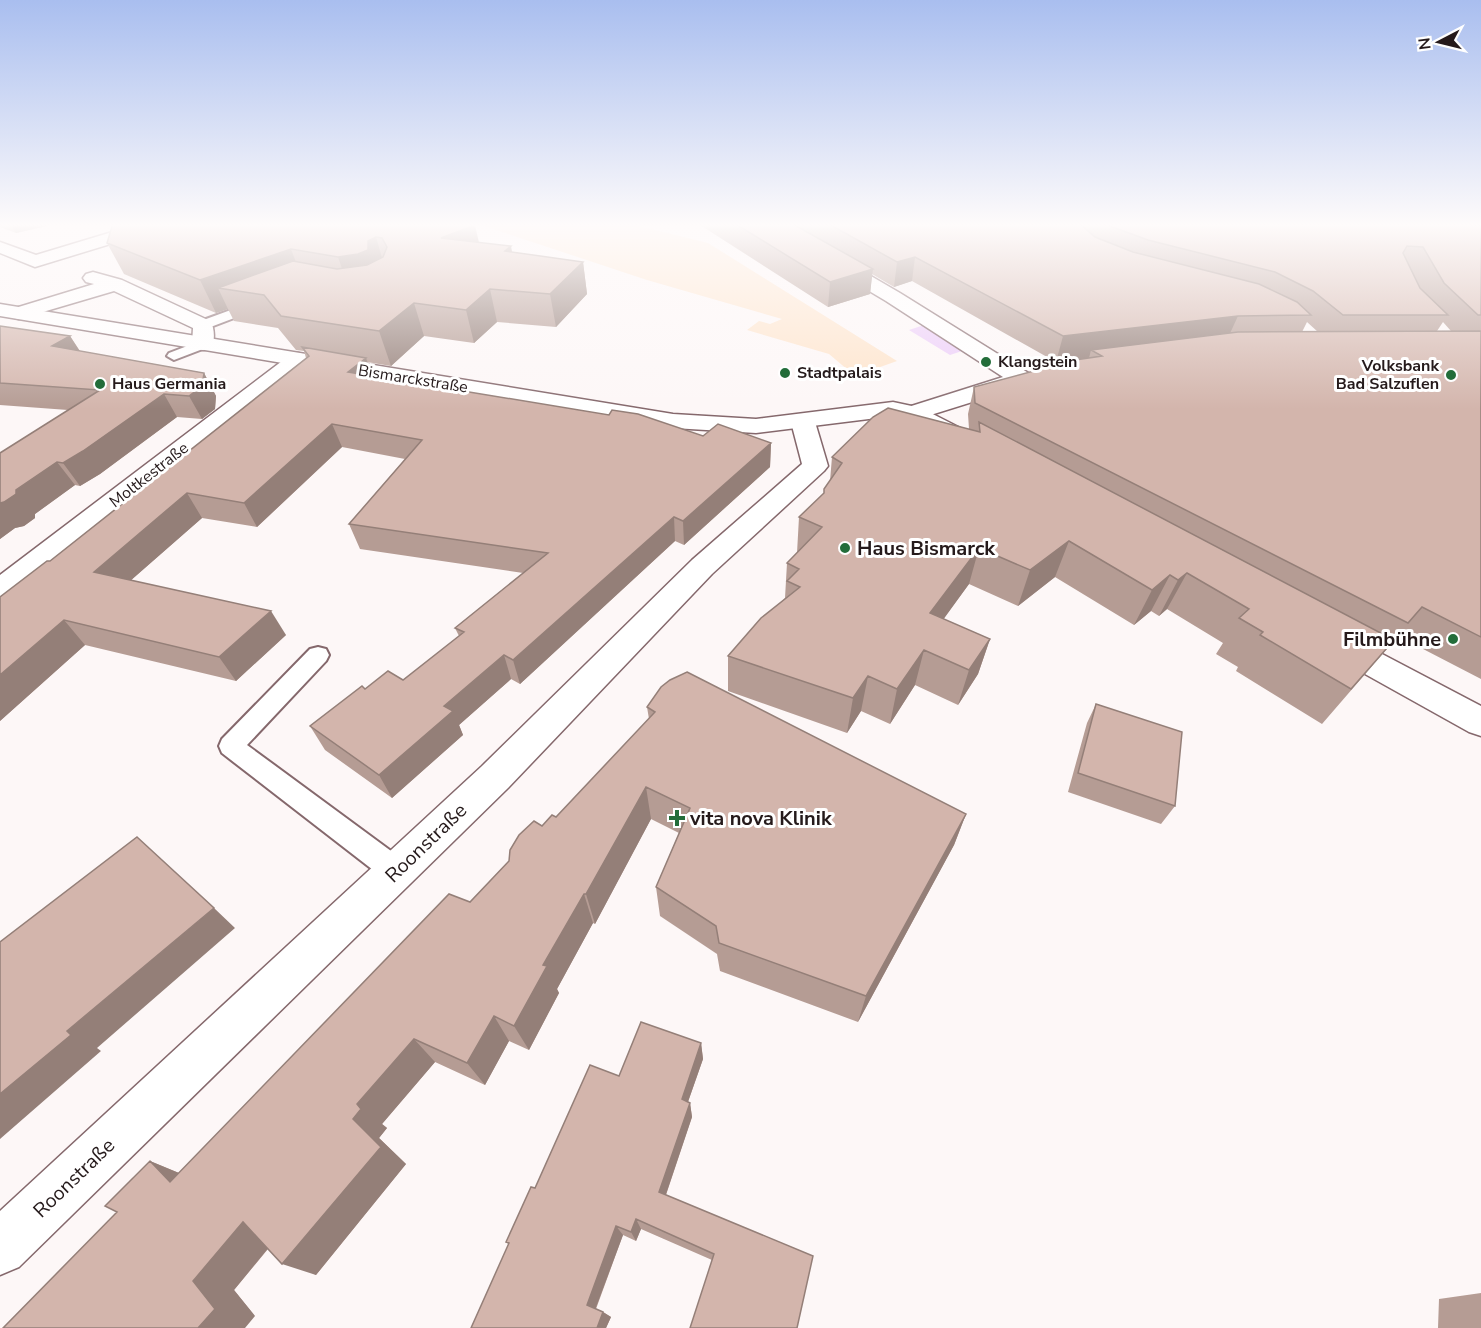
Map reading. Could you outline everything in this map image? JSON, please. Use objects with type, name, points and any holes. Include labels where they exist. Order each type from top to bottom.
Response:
[{"type":"street","points":[[10,312],[111,285]]},
{"type":"street","points":[[117,285],[203,334]]},
{"type":"street","points":[[873,285],[1033,376],[913,413]]},
{"type":"street","name":"Bismarckstraße","points":[[10,312],[203,334],[298,360],[673,421],[756,426],[803,422],[892,409],[913,413]]},
{"type":"street","name":"Moltkestraße","points":[[0,590],[298,360]]},
{"type":"street","points":[[913,413],[987,452]]},
{"type":"street","name":"Roonstraße","points":[[0,1248],[495,777],[702,567],[825,461],[803,422]]},
{"type":"street","points":[[1305,626],[1481,722]]},
{"type":"lane","points":[[174,356],[203,334],[271,299]]},
{"type":"lane","points":[[884,429],[913,413]]},
{"type":"lane","points":[[318,655],[231,746],[396,872]]},
{"type":"shaded area","points":[[664,285],[775,285],[897,361],[855,376],[829,354],[747,330],[759,321],[770,324],[782,319]]},
{"type":"shaded area","points":[[924,325],[965,350],[950,355],[909,330]]},
{"type":"building","points":[[226,285],[559,285],[550,294],[490,289],[466,310],[414,303],[379,331],[281,316],[264,295],[218,288]]},
{"type":"building","points":[[967,285],[1261,285],[1297,302],[1311,315],[1238,316],[1063,336]]},
{"type":"building","points":[[1301,285],[1419,285],[1448,315],[1343,315],[1313,291]]},
{"type":"building","points":[[1446,285],[1481,285],[1481,315],[1478,315]]},
{"type":"building","points":[[0,326],[70,336],[52,346],[204,373],[202,386],[189,396],[164,394],[83,451],[63,463],[57,462],[16,490],[16,494],[0,503],[0,453],[100,390],[0,383]]},
{"type":"building","points":[[1481,331],[1481,637],[1422,607],[1408,623],[975,403],[974,387],[1075,360],[1102,356],[1091,350],[1238,332]]},
{"type":"building","points":[[302,347],[366,358],[348,372],[609,415],[612,410],[638,414],[703,436],[718,424],[771,443],[683,521],[674,517],[513,660],[504,655],[444,706],[453,711],[379,775],[310,726],[362,686],[365,689],[388,671],[403,680],[464,632],[455,628],[548,553],[349,524],[422,440],[332,424],[244,503],[187,493],[94,572],[271,611],[219,657],[64,620],[0,675],[0,597],[50,561],[309,356]]},
{"type":"building","points":[[888,408],[980,432],[979,422],[1394,640],[1351,689],[1260,635],[1263,632],[1239,618],[1249,609],[1187,573],[1178,580],[1170,575],[1152,590],[1069,541],[1030,570],[979,548],[930,613],[990,639],[969,670],[924,650],[897,689],[868,676],[853,698],[728,656],[761,618],[800,587],[787,581],[799,569],[787,563],[822,527],[799,517],[824,493],[824,489],[842,463],[832,457],[873,417]]},
{"type":"building","points":[[687,672],[966,814],[866,996],[719,943],[716,926],[656,887],[690,808],[646,787],[543,965],[547,966],[514,1026],[494,1016],[467,1063],[414,1039],[357,1104],[361,1109],[353,1119],[381,1147],[282,1264],[243,1222],[193,1281],[215,1309],[198,1328],[3,1328],[117,1212],[105,1206],[150,1161],[170,1182],[449,894],[470,902],[509,861],[510,850],[519,835],[534,821],[542,826],[552,815],[556,817],[655,712],[647,707],[661,687]]},
{"type":"building","points":[[1096,704],[1182,732],[1175,806],[1078,773]]},
{"type":"building","points":[[137,837],[214,908],[67,1031],[71,1035],[0,1094],[0,942]]},
{"type":"building","points":[[641,1022],[701,1043],[682,1099],[690,1103],[659,1192],[813,1256],[797,1328],[690,1328],[714,1254],[636,1219],[631,1232],[616,1226],[587,1305],[603,1312],[597,1328],[471,1328],[509,1243],[506,1242],[531,1187],[535,1188],[590,1065],[619,1076]]},
{"type":"place","name":"Klangstein","points":[[986,362]]},
{"type":"place","name":"Stadtpalais","points":[[785,373]]},
{"type":"place","name":"Volksbank Bad Salzuflen","points":[[1451,375]]},
{"type":"place","name":"Haus Germania","points":[[100,384]]},
{"type":"place","name":"Haus Bismarck","points":[[845,548]]},
{"type":"place","name":"Filmbühne","points":[[1453,639]]},
{"type":"place","name":"vita nova Klinik","points":[[677,818]]}]
